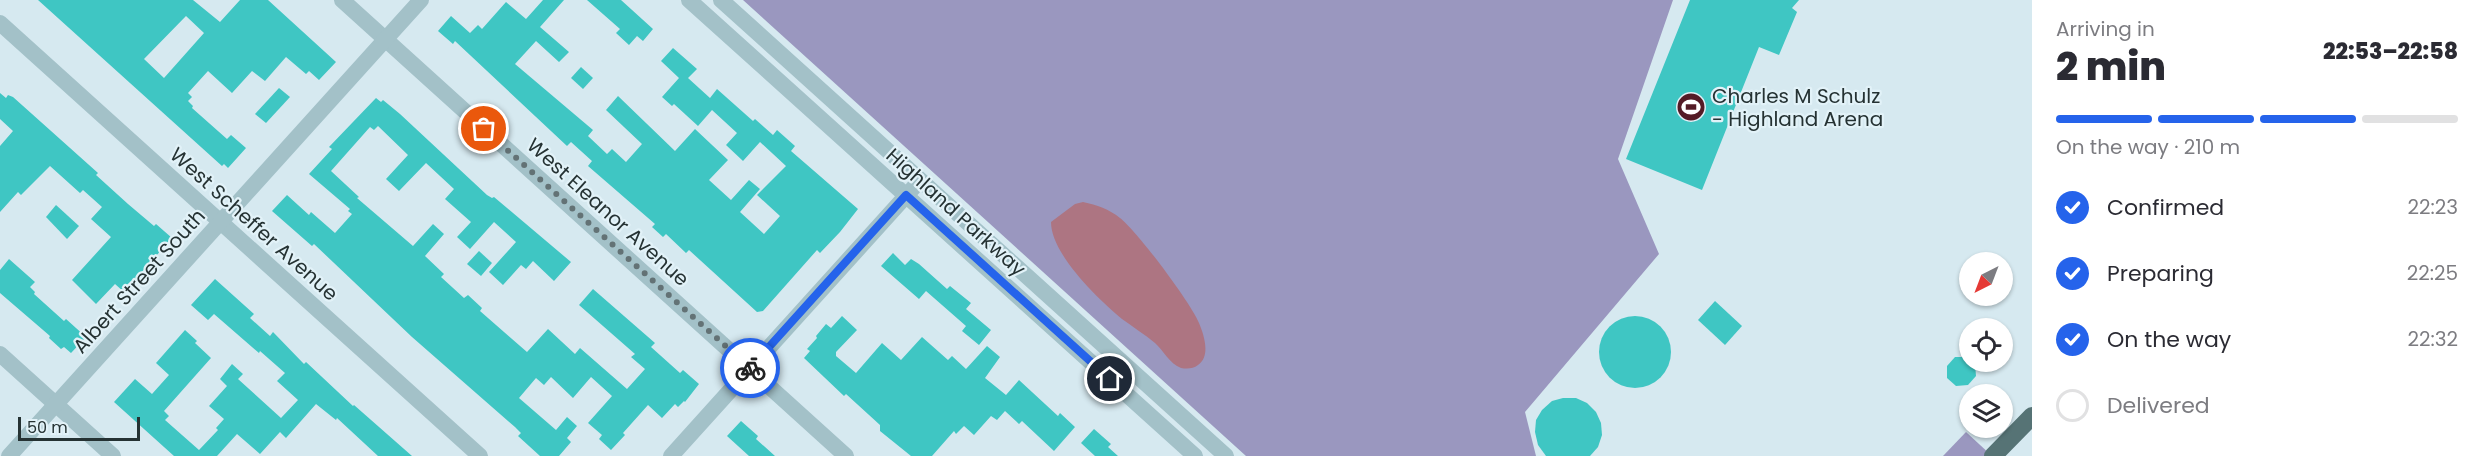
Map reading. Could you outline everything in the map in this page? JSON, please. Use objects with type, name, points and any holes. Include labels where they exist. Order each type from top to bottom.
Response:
[{"type":"main road","points":[[1994,456],[2032,416]]},
{"type":"street","name":"West Eleanor Avenue","points":[[342,0],[846,456]]},
{"type":"street","name":"Albert Street South","points":[[9,456],[421,0]]},
{"type":"street","name":"Highland Parkway","points":[[689,0],[1195,456]]},
{"type":"street","name":"Highland Parkway","points":[[721,0],[1226,456]]},
{"type":"street","name":"West Scheffer Avenue","points":[[0,23],[480,456]]},
{"type":"street","points":[[671,456],[920,180]]},
{"type":"street","points":[[0,354],[113,456]]},
{"type":"shaded area","points":[[743,0],[1673,0],[1618,159],[1659,254],[1525,412],[1536,456],[1246,456]]},
{"type":"shaded area","points":[[1083,202],[1112,212],[1128,225],[1175,284],[1194,313],[1203,333],[1205,351],[1198,365],[1185,369],[1173,363],[1155,343],[1101,300],[1067,261],[1053,235],[1051,222],[1075,204]]},
{"type":"shaded area","points":[[1960,438],[1972,438],[1992,456],[1943,456]]},
{"type":"building","points":[[38,0],[193,0],[220,22],[240,0],[268,0],[336,62],[319,80],[309,71],[306,74],[286,57],[265,81],[252,71],[232,93],[208,71],[188,93],[192,97],[188,101],[193,106],[192,108],[227,139],[231,135],[246,148],[228,168],[224,164],[222,166]],"holes":[[[186,16],[204,33],[164,78],[144,59]]]},
{"type":"building","points":[[543,0],[564,0],[540,27],[569,52],[559,62],[536,41],[515,64],[593,130],[588,136],[607,154],[612,149],[626,162],[642,144],[606,110],[618,96],[675,151],[695,129],[728,160],[709,180],[731,200],[749,180],[760,189],[740,212],[764,234],[780,216],[757,195],[786,166],[760,142],[743,161],[726,145],[737,133],[712,110],[698,126],[674,104],[672,106],[662,97],[679,78],[661,61],[673,48],[697,69],[688,78],[710,98],[717,89],[753,121],[755,119],[773,135],[777,130],[795,146],[791,151],[858,209],[840,232],[820,253],[817,250],[763,311],[757,312],[689,250],[686,253],[666,234],[663,237],[652,227],[655,224],[588,166],[592,161],[571,142],[567,146],[455,41],[453,44],[438,31],[451,16],[470,33],[478,25],[482,29],[506,2],[526,19]]},
{"type":"building","points":[[587,0],[621,0],[653,29],[643,41],[637,36],[629,45],[616,33],[620,29]]},
{"type":"building","name":"Charles M Schulz - Highland Arena","points":[[1690,0],[1799,0],[1792,8],[1797,12],[1779,55],[1759,47],[1702,190],[1626,159]]},
{"type":"building","points":[[581,67],[593,78],[583,89],[571,78]]},
{"type":"building","points":[[279,88],[290,97],[266,123],[255,114]]},
{"type":"building","points":[[0,93],[6,98],[8,95],[13,97],[98,173],[96,175],[128,204],[172,238],[124,292],[115,284],[96,304],[72,280],[111,237],[91,219],[102,207],[83,190],[80,193],[50,166],[21,195],[18,192],[0,212],[0,146],[13,131],[0,119]]},
{"type":"building","points":[[376,98],[381,102],[383,100],[400,114],[487,195],[494,197],[571,262],[554,281],[533,261],[526,269],[521,265],[503,285],[489,272],[516,242],[494,222],[470,249],[457,237],[471,222],[445,199],[454,189],[426,163],[399,191],[386,179],[408,155],[378,126],[374,130],[370,127],[331,171],[359,197],[357,198],[413,246],[433,224],[444,234],[425,256],[444,274],[441,277],[464,298],[468,295],[482,308],[480,311],[527,352],[548,329],[575,354],[580,348],[627,389],[645,369],[631,357],[635,354],[579,305],[593,289],[655,343],[651,347],[680,373],[683,370],[699,384],[685,402],[678,407],[675,404],[662,418],[648,405],[611,450],[599,439],[602,435],[588,423],[612,396],[591,377],[573,398],[551,377],[544,385],[536,378],[519,398],[556,430],[567,417],[577,426],[567,438],[571,442],[559,456],[540,456],[518,436],[521,433],[515,427],[412,337],[314,244],[312,246],[272,211],[287,195],[309,215],[311,212],[335,233],[352,214],[348,211],[350,209],[309,174],[332,149],[329,147]]},
{"type":"building","points":[[56,205],[79,226],[67,239],[46,217]]},
{"type":"building","points":[[479,251],[492,263],[481,276],[467,264]]},
{"type":"building","points":[[893,253],[905,265],[911,259],[919,264],[947,289],[950,286],[971,303],[966,309],[991,330],[979,345],[962,331],[966,326],[926,291],[919,299],[881,266]]},
{"type":"building","points":[[9,259],[35,282],[30,287],[35,292],[34,294],[86,337],[71,353],[64,347],[61,349],[49,338],[50,336],[0,293],[0,270]]},
{"type":"building","points":[[215,279],[254,314],[250,318],[270,336],[273,332],[304,364],[306,362],[412,456],[378,456],[337,418],[336,420],[316,404],[286,438],[280,432],[260,454],[237,434],[217,456],[174,456],[114,402],[135,379],[152,394],[169,375],[156,363],[185,330],[211,358],[164,411],[169,416],[165,420],[199,450],[218,430],[216,428],[224,419],[209,406],[227,386],[220,379],[232,364],[243,374],[238,379],[281,418],[298,400],[277,381],[285,373],[214,314],[208,320],[191,305]]},
{"type":"building","points":[[1715,301],[1742,326],[1725,345],[1698,320]]},
{"type":"building","points":[[842,316],[857,330],[836,352],[836,356],[856,373],[882,343],[901,360],[922,337],[948,360],[952,356],[966,369],[987,346],[1000,357],[985,378],[1006,395],[1019,380],[1058,416],[1060,413],[1075,427],[1054,451],[1022,421],[1019,424],[1005,411],[997,420],[991,416],[974,435],[964,426],[956,434],[954,431],[932,456],[911,456],[880,431],[880,425],[846,394],[844,396],[804,358],[810,351],[807,349],[826,324],[831,328]]},
{"type":"building","points":[[1642,316],[1661,326],[1669,338],[1671,352],[1669,366],[1661,378],[1649,386],[1628,388],[1609,378],[1601,366],[1599,345],[1609,326],[1621,318]]},
{"type":"building","points":[[1955,357],[1959,357],[1959,372],[1976,372],[1976,376],[1969,384],[1956,386],[1947,378],[1947,366]]},
{"type":"building","points":[[1576,398],[1587,403],[1596,412],[1601,423],[1602,435],[1598,447],[1590,456],[1546,456],[1538,445],[1535,432],[1536,420],[1542,410],[1552,401]]},
{"type":"building","points":[[741,421],[775,456],[749,456],[727,436]]},
{"type":"building","points":[[1094,429],[1111,444],[1108,447],[1118,456],[1095,456],[1081,443]]},
{"type":"way so far","points":[[484,129],[750,368]]},
{"type":"place","name":"Charles M Schulz - Highland Arena","points":[[1691,107]]},
{"type":"route","points":[[750,368],[906,195],[1110,379]]}]
